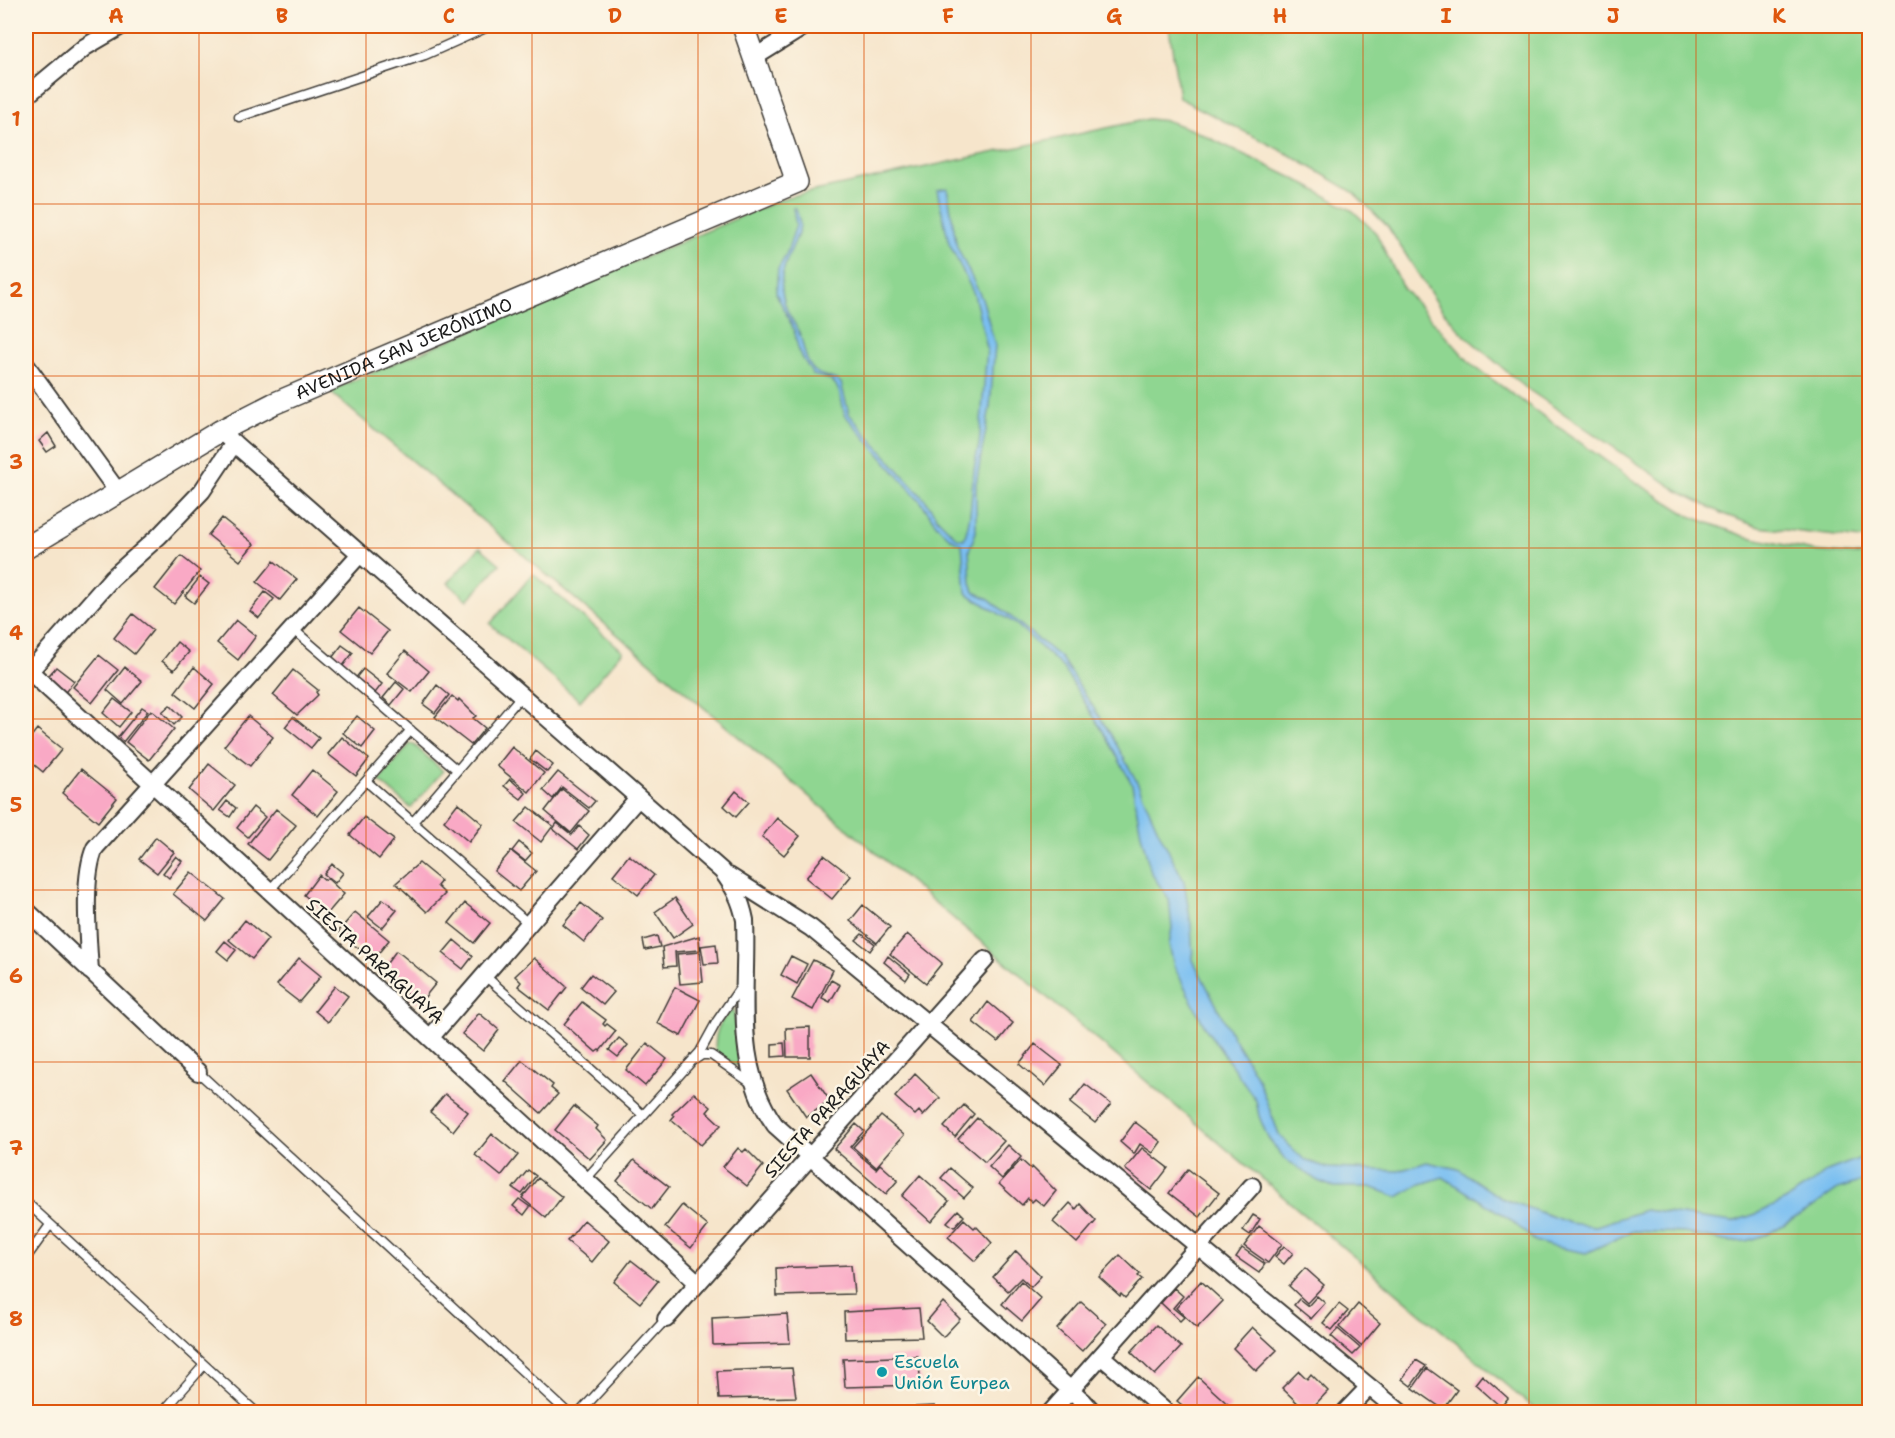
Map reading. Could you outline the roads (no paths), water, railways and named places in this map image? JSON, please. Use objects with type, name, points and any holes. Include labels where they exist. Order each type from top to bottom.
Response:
[{"type":"street","points":[[26,96],[85,46],[121,26]]},
{"type":"street","points":[[742,26],[755,57],[805,26]]},
{"type":"street","name":"AVENIDA SAN JERÓNIMO","points":[[26,548],[118,492],[227,437],[273,404],[797,182],[755,57]]},
{"type":"street","points":[[26,365],[118,492]]},
{"type":"street","points":[[27,670],[112,578],[159,536],[202,491],[227,437],[722,871],[811,928],[1400,1413]]},
{"type":"street","points":[[90,970],[87,934],[90,859],[95,848],[360,554]]},
{"type":"street","name":"SIESTA PARAGUAYA","points":[[27,670],[698,1283]]},
{"type":"street","points":[[430,1038],[638,798]]},
{"type":"street","points":[[722,871],[736,890],[742,904],[746,943],[744,982],[746,1054],[756,1091],[765,1111],[775,1125],[1071,1390],[1093,1413]]},
{"type":"street","points":[[26,910],[198,1072]]},
{"type":"street","name":"SIESTA PARAGUAYA","points":[[666,1319],[985,960]]},
{"type":"street","points":[[1051,1413],[1252,1186]]},
{"type":"street","points":[[1101,1356],[1166,1413]]},
{"type":"street","points":[[1345,1413],[1368,1387]]},
{"type":"lane","points":[[239,117],[425,55],[490,26]]},
{"type":"lane","points":[[293,629],[457,770]]},
{"type":"lane","points":[[413,822],[521,696]]},
{"type":"lane","points":[[269,891],[411,730]]},
{"type":"lane","points":[[366,781],[529,924]]},
{"type":"lane","points":[[484,975],[643,1115]]},
{"type":"lane","points":[[585,1179],[700,1052],[717,1021],[744,982]]},
{"type":"lane","points":[[693,1060],[702,1055],[711,1055],[746,1079],[756,1091]]},
{"type":"lane","points":[[198,1072],[567,1413]]},
{"type":"lane","points":[[26,1202],[256,1413]]},
{"type":"lane","points":[[26,1258],[50,1225]]},
{"type":"lane","points":[[580,1413],[666,1319]]},
{"type":"lane","points":[[163,1413],[204,1365]]},
{"type":"water","points":[[947,188],[957,247],[983,301],[995,345],[990,407],[976,484],[976,532],[969,550],[971,583],[974,592],[989,599],[1061,658],[1110,733],[1137,782],[1184,881],[1191,924],[1193,960],[1234,1039],[1258,1079],[1279,1134],[1294,1151],[1307,1161],[1329,1168],[1399,1171],[1427,1162],[1458,1169],[1501,1198],[1570,1223],[1596,1226],[1645,1210],[1732,1222],[1782,1202],[1827,1171],[1861,1158],[1869,1157],[1869,1179],[1838,1189],[1768,1234],[1746,1241],[1729,1242],[1684,1233],[1633,1231],[1586,1253],[1535,1241],[1508,1218],[1443,1177],[1418,1185],[1398,1197],[1370,1187],[1333,1187],[1318,1181],[1285,1159],[1268,1138],[1259,1116],[1256,1100],[1206,1029],[1174,966],[1169,945],[1172,928],[1169,899],[1151,873],[1132,784],[1106,736],[1063,668],[1016,624],[966,593],[962,544],[939,527],[922,503],[845,415],[836,385],[829,379],[813,375],[799,352],[794,330],[776,293],[778,269],[786,255],[796,225],[793,208],[796,208],[800,224],[799,231],[784,269],[782,287],[787,310],[799,332],[809,365],[818,374],[841,383],[849,414],[926,501],[938,519],[957,538],[964,539],[970,516],[974,469],[979,446],[987,348],[974,294],[949,243],[937,190]]},
{"type":"place","name":"Escuela Unión Eurpea","points":[[882,1372]]}]
